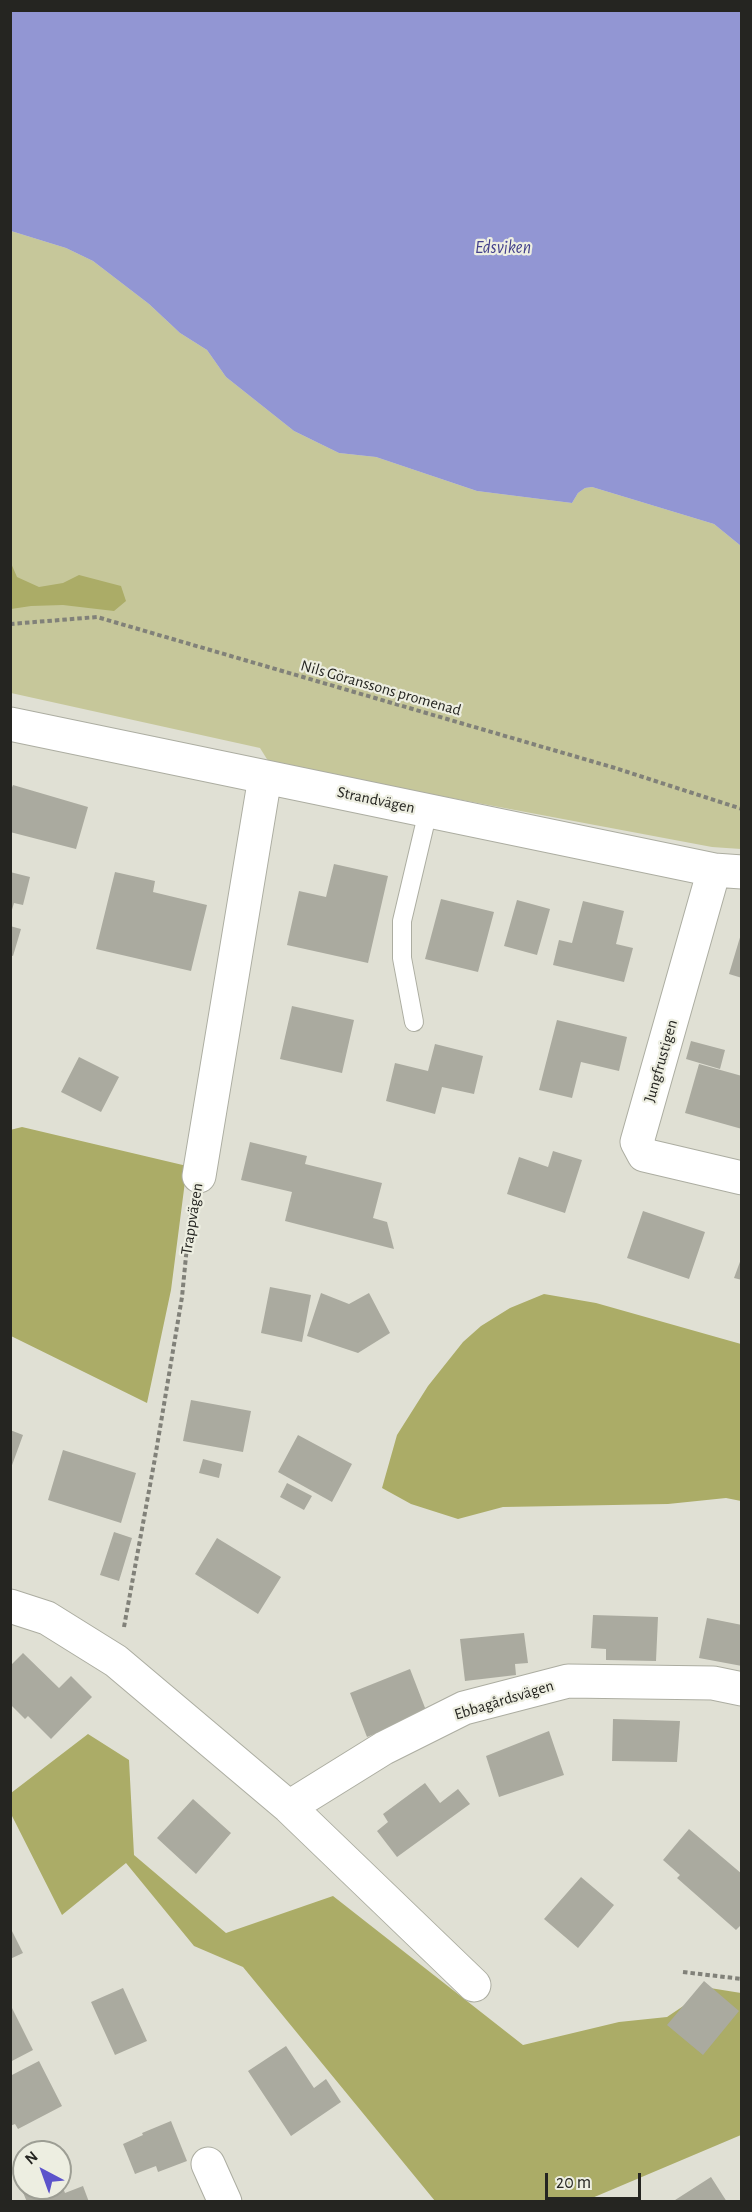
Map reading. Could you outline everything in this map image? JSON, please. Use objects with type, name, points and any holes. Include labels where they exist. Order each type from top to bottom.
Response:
[{"type":"street","name":"Strandvägen","points":[[10,724],[728,871]]},
{"type":"street","name":"Trappvägen","points":[[199,1176],[266,777]]},
{"type":"street","name":"Jungfrustigen","points":[[728,871],[638,1142],[644,1155],[741,1178]]},
{"type":"street","points":[[10,1606],[47,1618],[116,1661],[289,1807],[474,1984]]},
{"type":"street","name":"Ebbagårdsvägen","points":[[289,1807],[384,1748],[464,1708],[568,1681],[713,1683],[741,1689]]},
{"type":"street","points":[[208,2164],[225,2202]]},
{"type":"lane","points":[[414,1022],[402,958],[402,921],[428,811]]},
{"type":"path","name":"Nils Göranssons promenad","points":[[10,624],[97,617],[615,768],[741,809]]},
{"type":"path","name":"Trappvägen","points":[[116,1661],[155,1458],[182,1297],[191,1206],[199,1176]]},
{"type":"path","points":[[683,1972],[741,1980]]},
{"type":"green space","points":[[11,231],[66,248],[93,261],[149,304],[180,333],[207,350],[226,377],[294,431],[339,453],[376,457],[477,491],[572,503],[578,493],[585,488],[592,487],[714,524],[741,546],[741,849],[712,847],[270,764],[260,748],[11,693]]},
{"type":"green space","points":[[10,561],[17,577],[39,587],[63,583],[79,575],[121,586],[126,601],[114,611],[63,605],[11,609]]},
{"type":"green space","points":[[22,1127],[187,1166],[171,1290],[147,1403],[11,1336],[10,1130]]},
{"type":"green space","points":[[544,1294],[596,1303],[741,1344],[741,1501],[726,1498],[668,1504],[503,1507],[458,1519],[411,1504],[382,1488],[397,1435],[428,1386],[463,1342],[481,1326],[510,1308]]},
{"type":"green space","points":[[88,1734],[129,1760],[134,1855],[226,1933],[333,1896],[523,2045],[619,2022],[667,2017],[710,1988],[741,1993],[741,2135],[585,2201],[435,2201],[243,1967],[194,1946],[126,1863],[62,1915],[11,1814],[11,1793]]},
{"type":"water","name":"Edsviken","points":[[10,11],[741,11],[741,546],[714,524],[592,487],[585,488],[578,493],[572,503],[477,491],[376,457],[339,453],[294,431],[226,377],[207,350],[180,333],[149,304],[93,261],[66,248],[11,231]]},
{"type":"building","points":[[13,785],[88,807],[76,849],[10,832],[10,792]]},
{"type":"building","points":[[334,864],[388,876],[368,963],[287,945],[299,891],[326,897]]},
{"type":"building","points":[[10,872],[30,877],[23,905],[14,903],[11,913]]},
{"type":"building","points":[[115,872],[155,881],[153,892],[207,905],[191,971],[96,949]]},
{"type":"building","points":[[441,899],[494,912],[478,972],[425,959]]},
{"type":"building","points":[[517,900],[550,909],[537,955],[504,946]]},
{"type":"building","points":[[583,901],[624,911],[616,944],[633,948],[624,982],[553,965],[559,940],[572,943]]},
{"type":"building","points":[[10,926],[21,929],[13,956],[10,955]]},
{"type":"building","points":[[742,934],[742,978],[729,974]]},
{"type":"building","points":[[292,1006],[354,1020],[342,1073],[280,1059]]},
{"type":"building","points":[[557,1020],[627,1037],[619,1071],[581,1062],[572,1098],[539,1090]]},
{"type":"building","points":[[691,1041],[725,1050],[720,1069],[686,1059]]},
{"type":"building","points":[[435,1044],[483,1056],[474,1094],[442,1087],[435,1114],[386,1101],[395,1063],[428,1071]]},
{"type":"building","points":[[79,1057],[119,1077],[101,1112],[61,1092]]},
{"type":"building","points":[[699,1064],[742,1076],[742,1129],[685,1113]]},
{"type":"building","points":[[250,1142],[307,1156],[305,1164],[382,1183],[373,1218],[387,1222],[394,1249],[285,1221],[292,1192],[241,1180]]},
{"type":"building","points":[[553,1151],[582,1160],[565,1213],[507,1194],[519,1157],[548,1167]]},
{"type":"building","points":[[643,1211],[705,1232],[689,1279],[627,1258]]},
{"type":"building","points":[[742,1259],[742,1280],[734,1278]]},
{"type":"building","points":[[270,1287],[311,1295],[302,1342],[261,1333]]},
{"type":"building","points":[[321,1293],[349,1304],[369,1293],[390,1333],[358,1353],[307,1336]]},
{"type":"building","points":[[191,1400],[251,1411],[243,1452],[183,1441]]},
{"type":"building","points":[[10,1430],[23,1435],[11,1468],[10,1468]]},
{"type":"building","points":[[298,1435],[352,1464],[332,1502],[278,1472]]},
{"type":"building","points":[[63,1450],[136,1473],[121,1523],[48,1500]]},
{"type":"building","points":[[203,1459],[222,1464],[219,1478],[199,1473]]},
{"type":"building","points":[[287,1483],[312,1496],[304,1510],[280,1497]]},
{"type":"building","points":[[114,1532],[132,1538],[119,1581],[100,1575]]},
{"type":"building","points":[[217,1538],[281,1577],[258,1614],[195,1574]]},
{"type":"building","points":[[593,1615],[658,1617],[656,1661],[606,1660],[606,1649],[591,1648]]},
{"type":"building","points":[[707,1618],[742,1625],[742,1666],[699,1658]]},
{"type":"building","points":[[524,1633],[528,1663],[515,1664],[516,1675],[465,1681],[460,1639]]},
{"type":"building","points":[[23,1653],[59,1688],[71,1676],[92,1697],[51,1739],[28,1716],[25,1719],[10,1704],[10,1666]]},
{"type":"building","points":[[410,1669],[427,1713],[367,1737],[350,1693]]},
{"type":"building","points":[[613,1719],[680,1721],[677,1762],[612,1761]]},
{"type":"building","points":[[549,1731],[564,1775],[499,1797],[486,1756]]},
{"type":"building","points":[[425,1783],[440,1803],[458,1789],[470,1804],[397,1857],[377,1831],[388,1822],[383,1814]]},
{"type":"building","points":[[193,1799],[231,1833],[196,1874],[157,1838]]},
{"type":"building","points":[[689,1829],[742,1874],[742,1928],[740,1926],[736,1930],[677,1878],[680,1875],[663,1860]]},
{"type":"building","points":[[581,1877],[614,1905],[578,1948],[544,1919]]},
{"type":"building","points":[[10,1927],[23,1953],[10,1959]]},
{"type":"building","points":[[704,1981],[739,2011],[703,2055],[667,2025]]},
{"type":"building","points":[[123,1988],[147,2041],[115,2055],[91,2002]]},
{"type":"building","points":[[10,2004],[33,2050],[10,2062]]},
{"type":"building","points":[[286,2046],[314,2088],[326,2079],[341,2102],[291,2136],[248,2071]]},
{"type":"building","points":[[39,2061],[62,2106],[18,2129],[15,2124],[10,2126],[10,2076]]},
{"type":"building","points":[[171,2121],[187,2161],[158,2172],[156,2166],[135,2174],[123,2144]]},
{"type":"building","points":[[711,2177],[727,2202],[672,2202]]},
{"type":"building","points":[[83,2186],[89,2202],[27,2202],[26,2200],[72,2200],[72,2190]]}]
